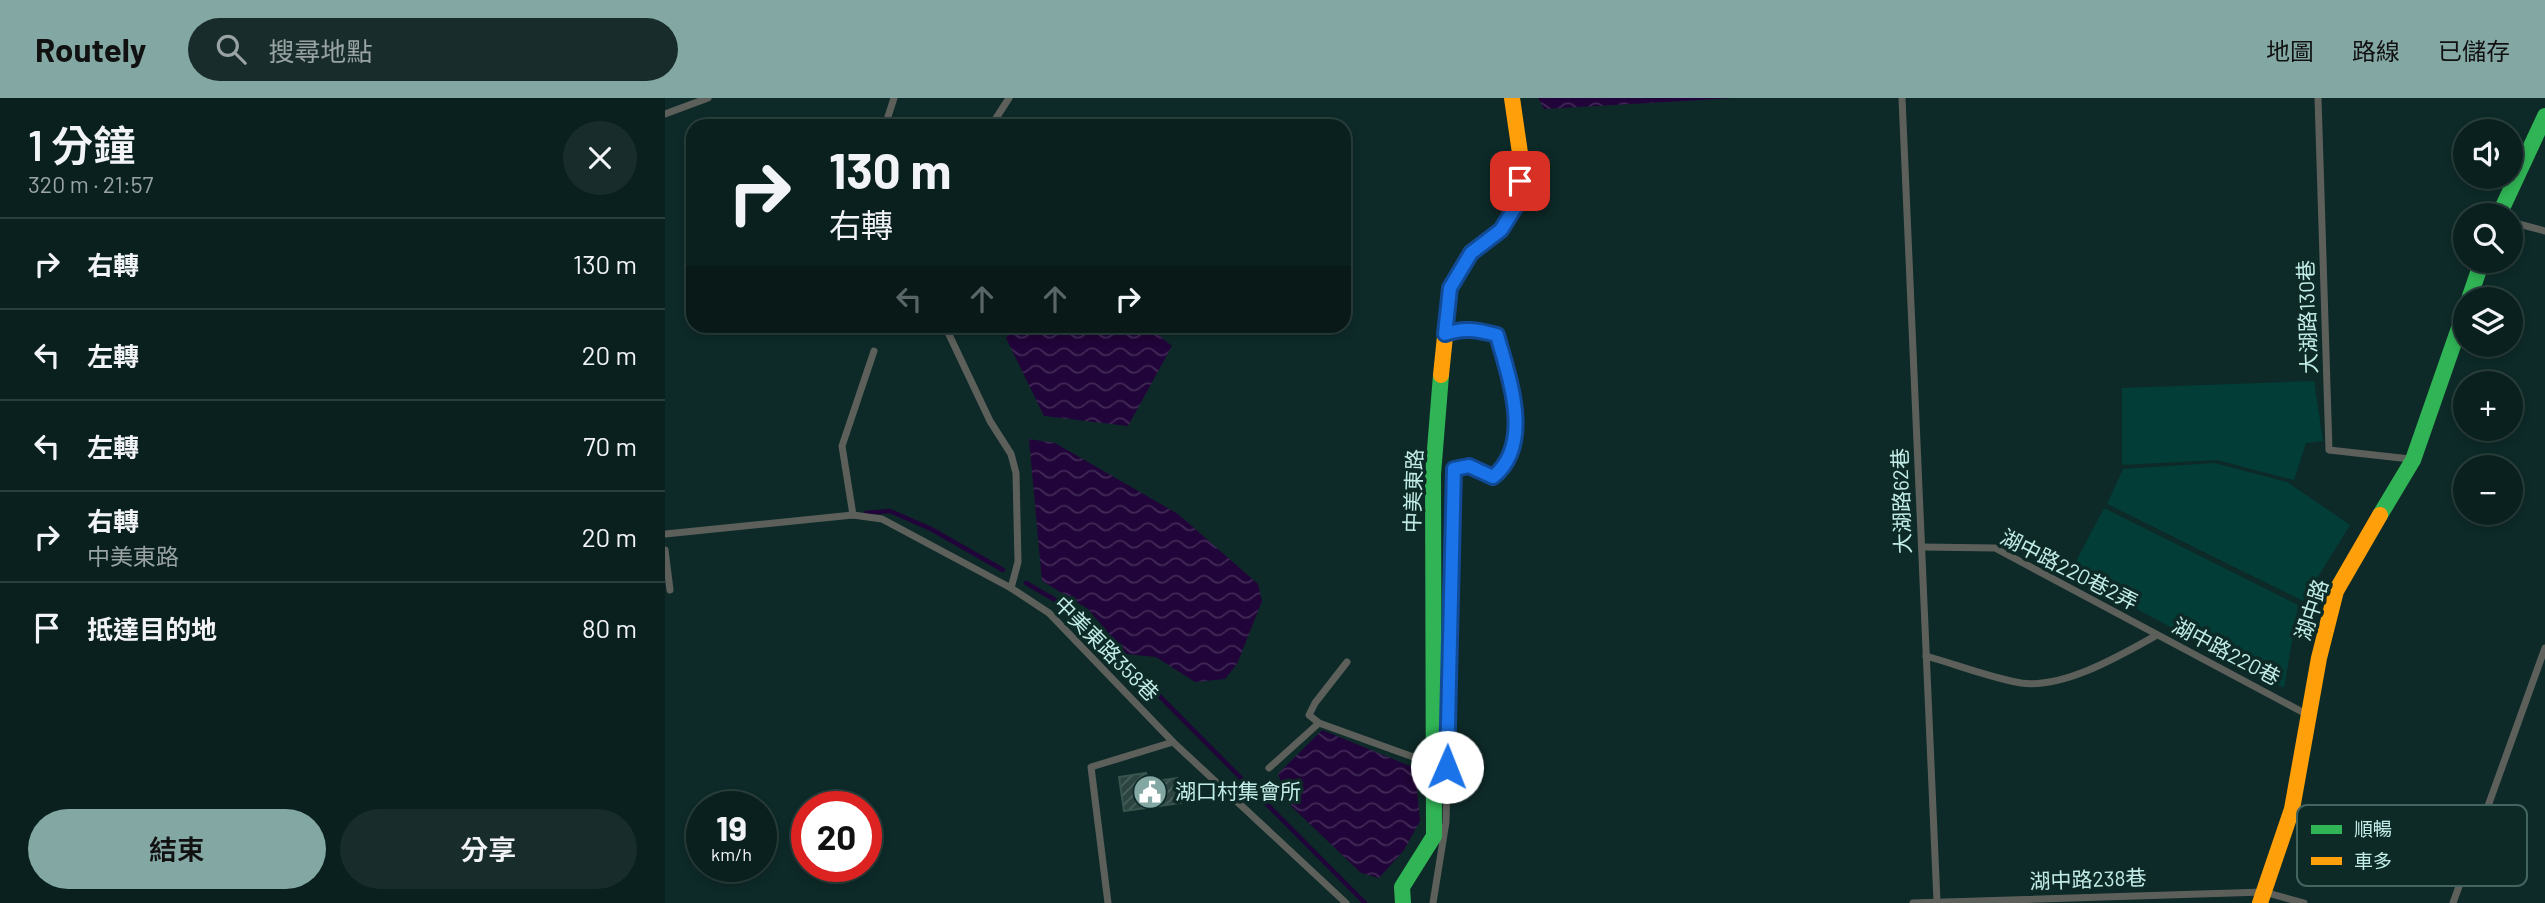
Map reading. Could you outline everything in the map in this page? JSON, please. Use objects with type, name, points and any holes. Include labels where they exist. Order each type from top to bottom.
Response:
[{"type":"street","name":"中美東路","points":[[1403,903],[1402,887],[1434,836],[1433,474],[1450,288],[1471,253],[1501,230],[1519,201],[1521,160],[1512,98]]},
{"type":"street","points":[[2505,203],[2545,116]]},
{"type":"street","name":"湖中路","points":[[2262,897],[2292,809],[2319,658],[2336,591],[2413,460],[2453,345]]},
{"type":"lane","points":[[665,114],[708,98]]},
{"type":"lane","points":[[887,119],[894,98]]},
{"type":"lane","points":[[996,119],[1009,98]]},
{"type":"lane","name":"大湖路62巷","points":[[1902,98],[1937,902]]},
{"type":"lane","name":"大湖路130巷","points":[[2318,98],[2329,450],[2413,460]]},
{"type":"lane","points":[[2523,225],[2545,231]]},
{"type":"lane","points":[[1433,903],[1446,822],[1454,469],[1469,466],[1493,477],[1505,467],[1517,433],[1511,386],[1497,335],[1467,329],[1457,329],[1445,334]]},
{"type":"lane","points":[[948,333],[990,421],[1011,454],[1016,473],[1019,562],[1011,588]]},
{"type":"lane","points":[[853,515],[842,446],[874,351]]},
{"type":"lane","name":"中美東路358巷","points":[[665,534],[853,515],[882,519],[1011,588],[1049,613],[1173,742],[1346,903]]},
{"type":"lane","name":"湖中路220巷2弄","points":[[1922,547],[1995,548],[2157,635]]},
{"type":"lane","points":[[665,550],[670,590]]},
{"type":"lane","name":"湖中路220巷","points":[[1926,656],[2022,683],[2052,681],[2101,666],[2157,635],[2309,716]]},
{"type":"lane","points":[[2488,805],[2545,648]]},
{"type":"lane","points":[[1347,662],[1308,715],[1319,723],[1434,765]]},
{"type":"lane","points":[[1269,768],[1319,723]]},
{"type":"lane","points":[[1108,903],[1091,767],[1173,742]]},
{"type":"lane","points":[[2453,903],[2459,886]]},
{"type":"lane","name":"湖中路238巷","points":[[1913,903],[2262,897],[2304,903]]},
{"type":"shaded area","points":[[2314,381],[2323,441],[2306,443],[2294,480],[2217,460],[2122,465],[2122,388]]},
{"type":"shaded area","points":[[2214,463],[2287,482],[2350,525],[2303,601],[2107,504],[2123,469]]},
{"type":"shaded area","points":[[2104,508],[2298,605],[2284,688],[2070,573]]},
{"type":"water","points":[[1538,98],[1735,98],[1544,109]]},
{"type":"water","points":[[1010,333],[1156,333],[1172,346],[1128,426],[1044,416],[1006,338]]},
{"type":"water","points":[[1029,439],[1055,443],[1178,514],[1258,584],[1262,601],[1237,664],[1225,679],[1195,682],[1156,657],[1126,654],[1088,609],[1042,581]]},
{"type":"water","points":[[1322,730],[1415,768],[1420,821],[1404,850],[1379,878],[1361,873],[1292,807],[1278,774]]},
{"type":"building","name":"湖口村集會所","points":[[1146,773],[1148,782],[1177,778],[1181,803],[1124,811],[1119,777]]},
{"type":"waterway","points":[[866,513],[890,511],[931,529],[1003,570]]},
{"type":"waterway","points":[[1026,583],[1076,612],[1365,903]]},
{"type":"traffic: fast","points":[[2505,203],[2545,116]]},
{"type":"traffic: fast","points":[[2473,287],[2478,273]]},
{"type":"traffic: fast","points":[[2380,515],[2413,460],[2453,345]]},
{"type":"traffic: fast","points":[[1403,903],[1402,887],[1434,836],[1433,474],[1441,375]]},
{"type":"traffic: slow","points":[[1441,375],[1450,288],[1471,252],[1501,230],[1519,201],[1521,160],[1512,98]]},
{"type":"traffic: slow","points":[[2260,903],[2292,809],[2319,658],[2336,591],[2380,515]]},
{"type":"place","name":"湖口村集會所","points":[[1150,792]]},
{"type":"route","points":[[1447,767],[1454,469],[1469,466],[1493,477],[1505,467],[1517,433],[1511,386],[1497,335],[1457,329],[1445,334],[1450,288],[1471,253],[1501,230],[1519,201],[1520,181]]}]
